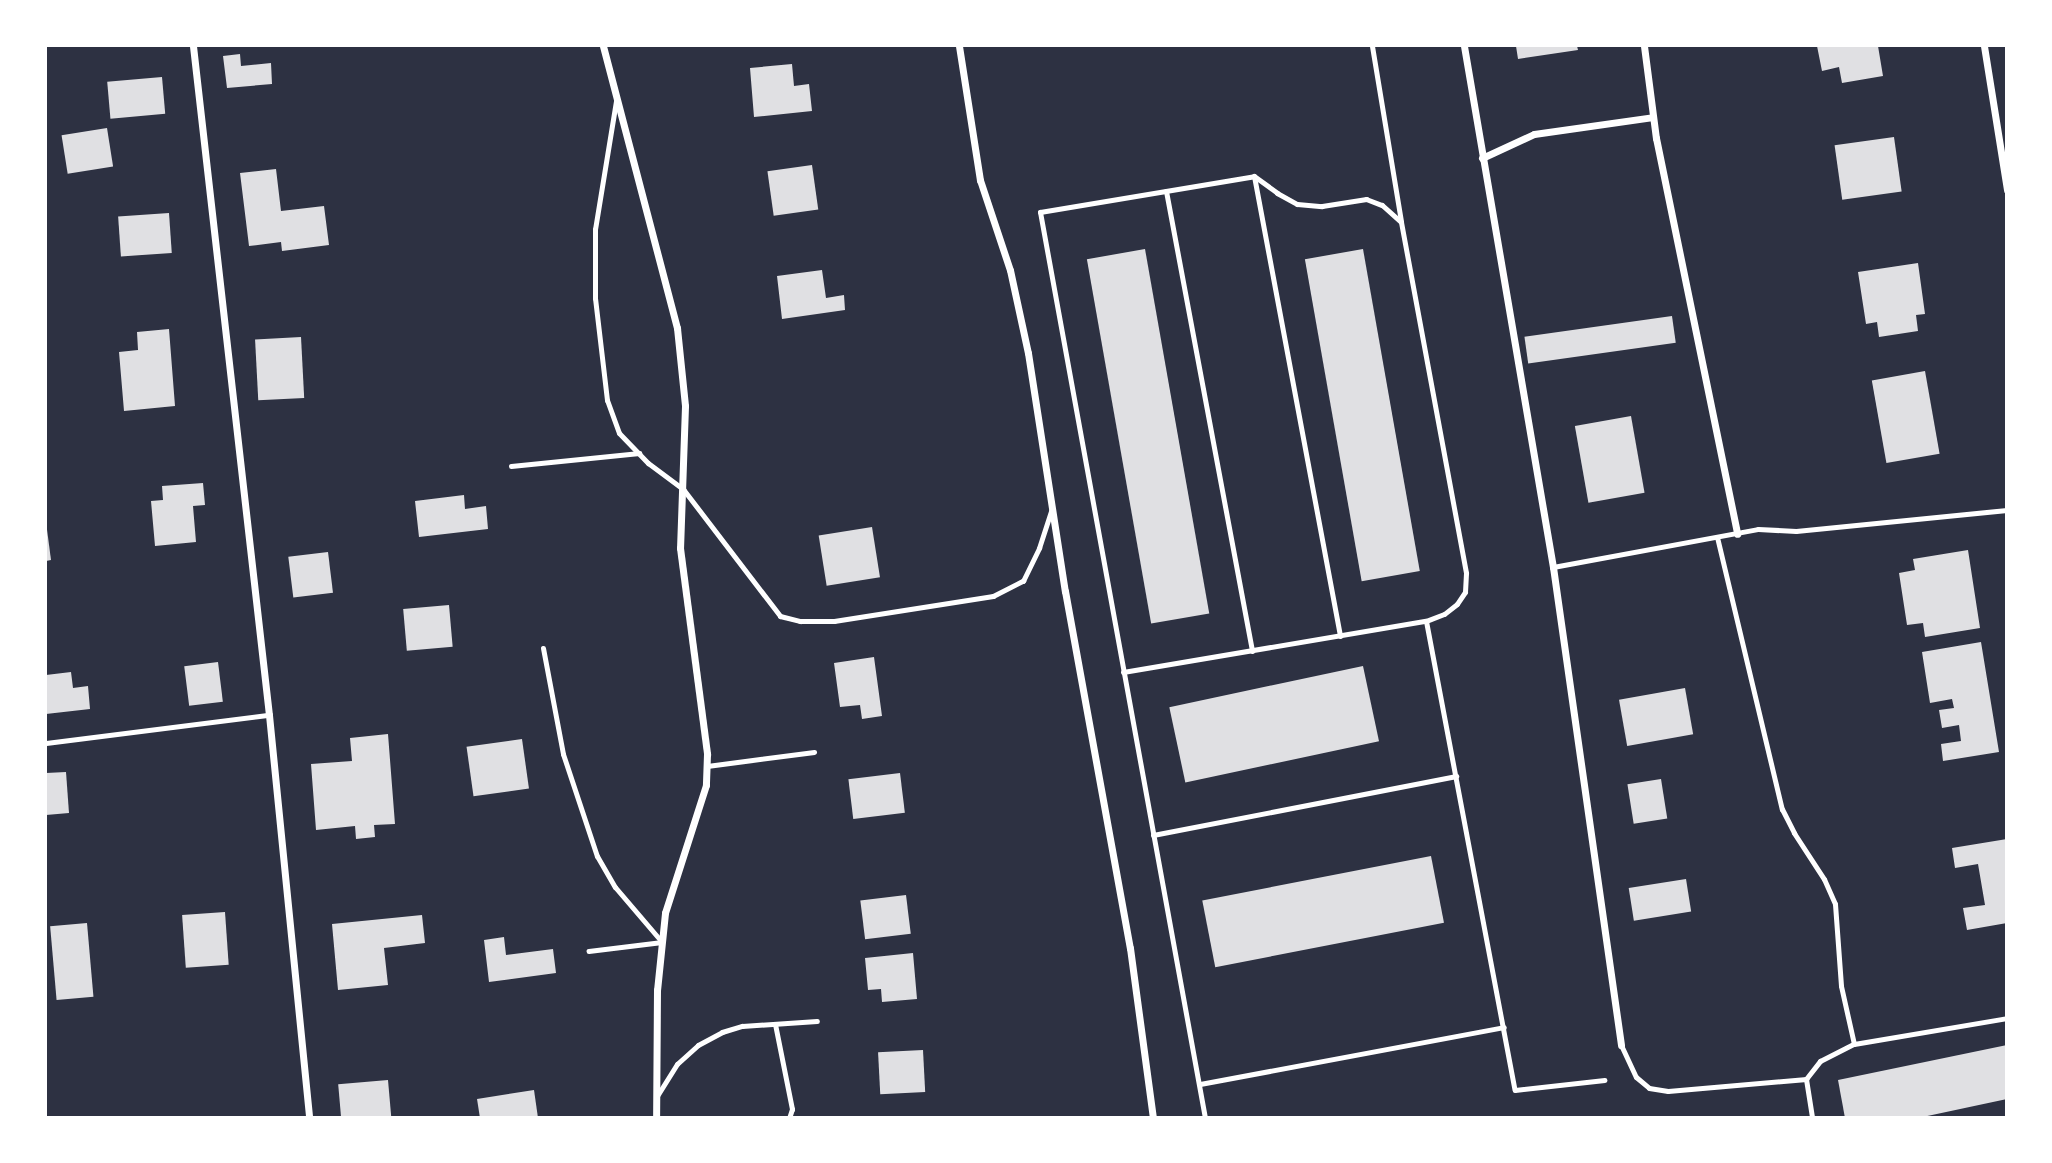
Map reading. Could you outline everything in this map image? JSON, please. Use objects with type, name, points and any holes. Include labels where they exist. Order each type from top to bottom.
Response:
[{"type":"street","points":[[194,46],[269,715],[309,1118]]},
{"type":"street","points":[[603,46],[677,328],[685,406],[680,548],[707,766],[706,785],[665,913],[657,990],[656,1118]]},
{"type":"street","points":[[959,46],[980,180],[1010,270],[1027,353],[1130,948],[1153,1118]]},
{"type":"street","points":[[1464,46],[1553,568],[1621,1045]]},
{"type":"street","points":[[1644,46],[1653,117],[1737,534]]},
{"type":"street","points":[[1984,46],[2007,190]]},
{"type":"street","points":[[1482,158],[1534,134],[1653,117]]},
{"type":"lane","points":[[1123,672],[1426,621],[1444,614],[1457,604],[1465,592],[1466,573],[1401,222],[1372,46]]},
{"type":"lane","points":[[617,99],[595,229],[595,298],[607,400],[619,433],[683,489],[779,616],[800,621],[881,615],[993,596],[1023,581],[1040,548],[1052,507]]},
{"type":"lane","points":[[1205,1118],[1040,212],[1254,176],[1297,204],[1322,206],[1366,199],[1382,205],[1401,222]]},
{"type":"lane","points":[[1254,176],[1340,636]]},
{"type":"lane","points":[[1166,191],[1252,651]]},
{"type":"lane","points":[[510,466],[639,453]]},
{"type":"lane","points":[[1553,568],[1758,529],[1796,531],[2007,510]]},
{"type":"lane","points":[[1717,537],[1782,808],[1794,833],[1824,879],[1835,904],[1841,986],[1854,1044]]},
{"type":"lane","points":[[1426,621],[1514,1090],[1604,1080]]},
{"type":"lane","points":[[543,648],[563,754],[597,856],[615,887],[662,942]]},
{"type":"lane","points":[[46,743],[269,715]]},
{"type":"lane","points":[[707,766],[814,752]]},
{"type":"lane","points":[[1153,835],[1456,776]]},
{"type":"lane","points":[[589,951],[662,942]]},
{"type":"lane","points":[[1812,1118],[1806,1079],[1820,1061],[1854,1044],[2007,1018]]},
{"type":"lane","points":[[656,1098],[677,1064],[698,1045],[722,1032],[817,1021]]},
{"type":"lane","points":[[775,1024],[792,1109],[789,1118]]},
{"type":"lane","points":[[1200,1084],[1504,1027]]},
{"type":"lane","points":[[1621,1045],[1636,1077],[1649,1088],[1668,1091],[1806,1079]]},
{"type":"building","points":[[1516,46],[1577,46],[1578,50],[1518,59]]},
{"type":"building","points":[[1817,46],[1878,46],[1883,76],[1842,83],[1839,67],[1822,71]]},
{"type":"building","points":[[240,54],[241,66],[271,63],[272,84],[227,88],[223,56]]},
{"type":"building","points":[[792,64],[794,86],[809,84],[812,111],[754,117],[750,68]]},
{"type":"building","points":[[162,77],[165,114],[110,119],[107,82]]},
{"type":"building","points":[[107,128],[113,167],[68,174],[62,135]]},
{"type":"building","points":[[1894,137],[1902,191],[1842,200],[1835,145]]},
{"type":"building","points":[[812,165],[818,210],[774,216],[767,171]]},
{"type":"building","points":[[276,169],[281,211],[324,206],[329,245],[282,251],[281,242],[249,246],[240,173]]},
{"type":"building","points":[[169,213],[172,253],[121,256],[118,217]]},
{"type":"building","points":[[1145,249],[1209,613],[1151,624],[1087,259]]},
{"type":"building","points":[[1363,249],[1420,571],[1362,581],[1305,259]]},
{"type":"building","points":[[1918,263],[1925,314],[1916,315],[1918,331],[1879,337],[1877,322],[1866,324],[1858,272]]},
{"type":"building","points":[[822,270],[826,298],[844,295],[845,310],[782,319],[777,276]]},
{"type":"building","points":[[1672,316],[1676,343],[1528,363],[1524,337]]},
{"type":"building","points":[[169,329],[175,406],[124,411],[119,352],[138,350],[137,332]]},
{"type":"building","points":[[301,337],[304,398],[258,400],[255,339]]},
{"type":"building","points":[[1925,371],[1940,454],[1886,463],[1872,380]]},
{"type":"building","points":[[1631,416],[1645,493],[1588,503],[1575,426]]},
{"type":"building","points":[[203,483],[205,505],[193,506],[196,542],[155,546],[151,501],[163,500],[162,486]]},
{"type":"building","points":[[464,495],[465,509],[486,506],[488,529],[419,537],[415,501]]},
{"type":"building","points":[[46,522],[51,560],[46,561]]},
{"type":"building","points":[[872,527],[880,577],[827,586],[819,535]]},
{"type":"building","points":[[1968,550],[1980,628],[1925,637],[1923,623],[1907,625],[1899,573],[1915,570],[1913,559]]},
{"type":"building","points":[[328,552],[333,593],[293,598],[288,557]]},
{"type":"building","points":[[449,605],[453,647],[407,651],[403,609]]},
{"type":"building","points":[[1981,642],[1999,752],[1943,761],[1941,744],[1961,741],[1959,725],[1942,728],[1939,710],[1954,708],[1952,699],[1930,703],[1922,652]]},
{"type":"building","points":[[874,657],[882,716],[862,719],[860,705],[840,707],[834,663]]},
{"type":"building","points":[[218,662],[223,702],[189,706],[184,666]]},
{"type":"building","points":[[1363,666],[1379,741],[1185,782],[1169,707]]},
{"type":"building","points":[[71,672],[73,688],[88,686],[90,709],[46,714],[46,675]]},
{"type":"building","points":[[1685,688],[1693,734],[1627,746],[1619,700]]},
{"type":"building","points":[[388,734],[395,824],[374,825],[375,837],[356,839],[355,826],[316,830],[311,764],[352,761],[350,738]]},
{"type":"building","points":[[522,739],[529,789],[474,796],[467,747]]},
{"type":"building","points":[[66,772],[69,813],[46,815],[46,773]]},
{"type":"building","points":[[900,773],[905,813],[853,819],[848,779]]},
{"type":"building","points":[[1661,779],[1667,819],[1634,824],[1627,784]]},
{"type":"building","points":[[2007,839],[2007,923],[1967,930],[1963,908],[1985,905],[1978,864],[1955,868],[1952,848]]},
{"type":"building","points":[[1431,856],[1444,923],[1215,967],[1202,900]]},
{"type":"building","points":[[1686,879],[1691,912],[1634,921],[1629,888]]},
{"type":"building","points":[[906,895],[911,934],[865,939],[860,901]]},
{"type":"building","points":[[225,912],[229,965],[186,968],[182,915]]},
{"type":"building","points":[[422,915],[425,943],[384,948],[388,985],[338,990],[332,924]]},
{"type":"building","points":[[87,923],[93,997],[57,1000],[50,926]]},
{"type":"building","points":[[504,937],[506,955],[553,949],[556,973],[489,982],[484,940]]},
{"type":"building","points":[[913,953],[917,999],[882,1002],[881,989],[868,990],[865,958]]},
{"type":"building","points":[[2007,1045],[2007,1099],[1918,1118],[1845,1118],[1838,1080]]},
{"type":"building","points":[[923,1050],[925,1092],[880,1094],[878,1052]]},
{"type":"building","points":[[388,1080],[391,1118],[341,1118],[338,1084]]},
{"type":"building","points":[[534,1090],[538,1118],[480,1118],[477,1099]]}]
